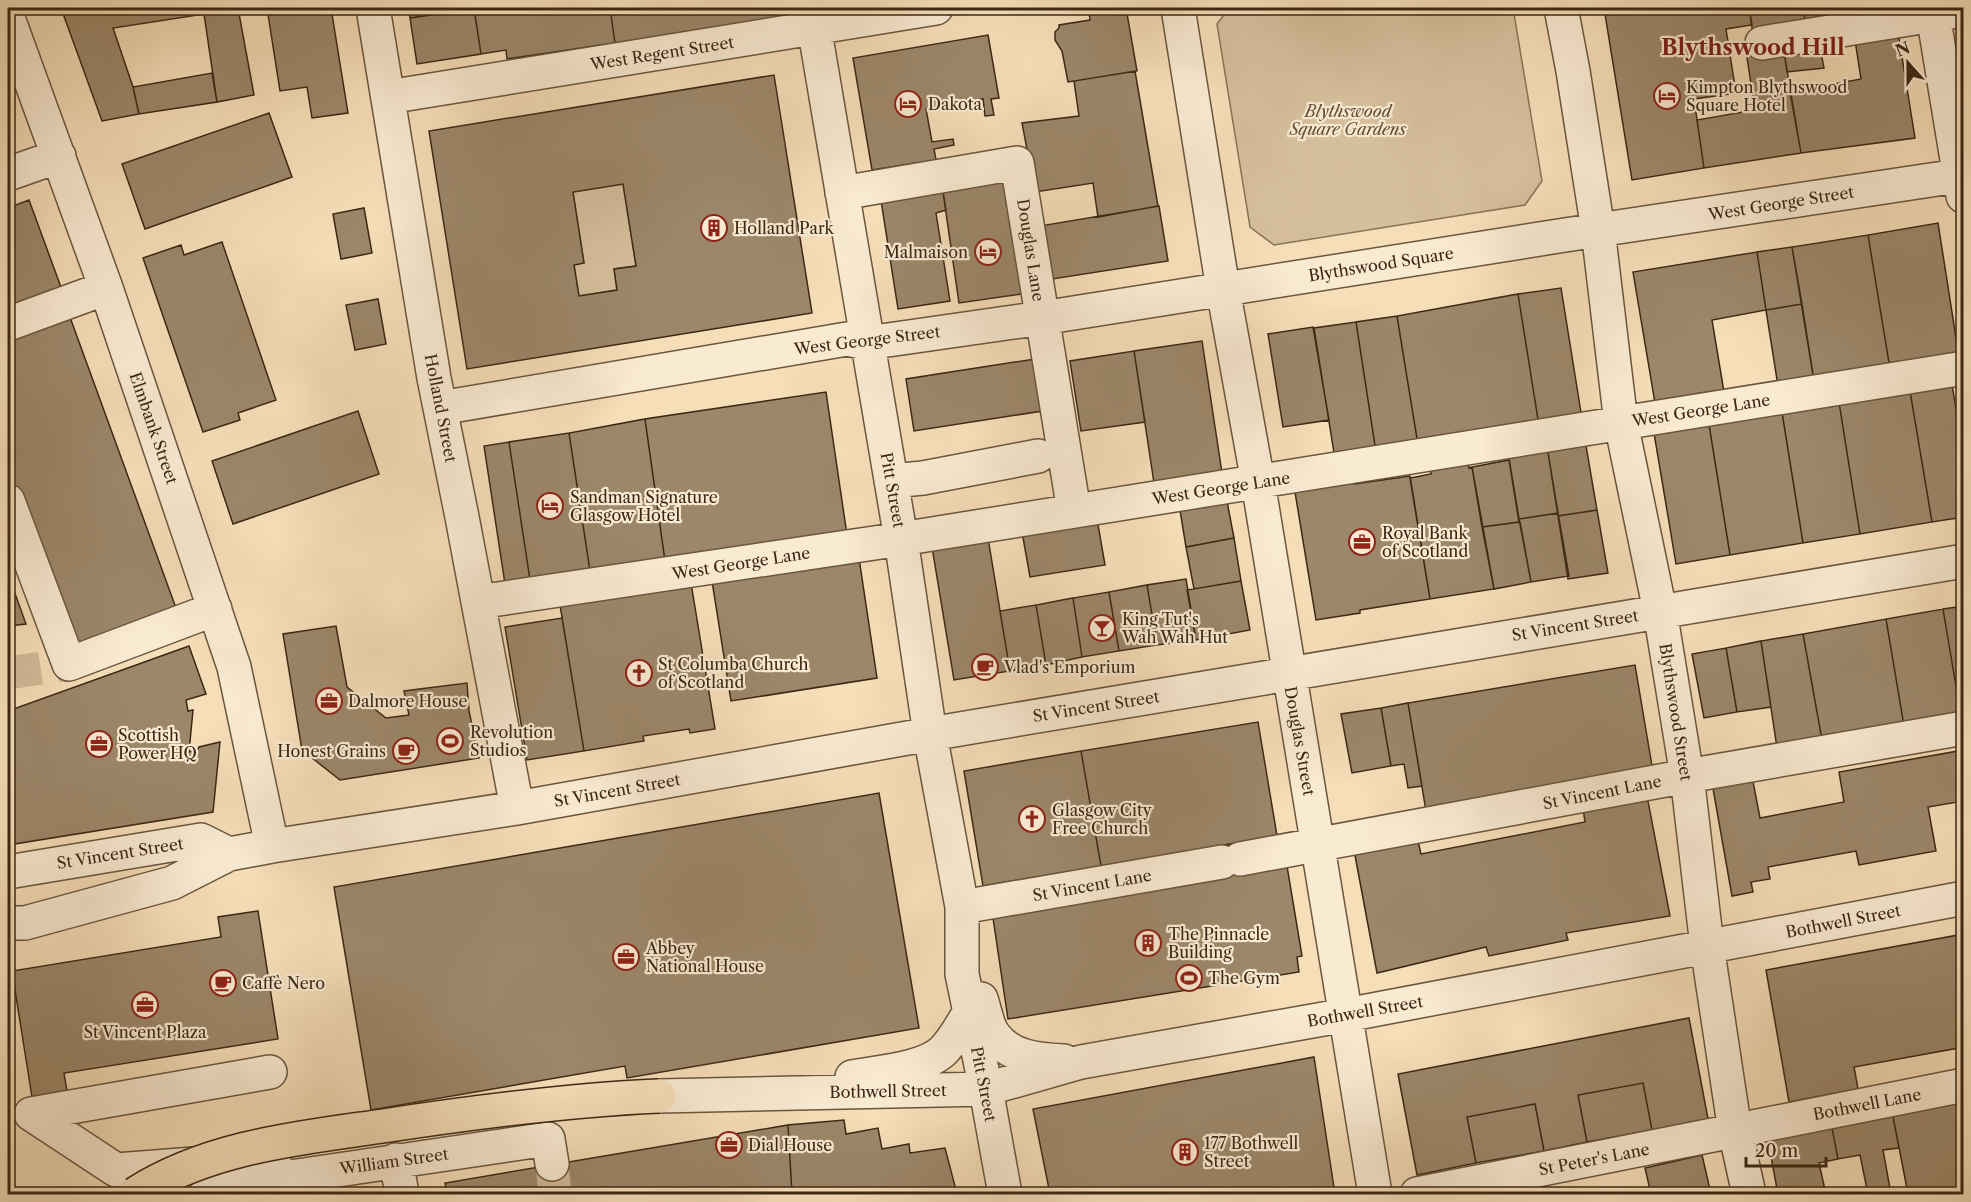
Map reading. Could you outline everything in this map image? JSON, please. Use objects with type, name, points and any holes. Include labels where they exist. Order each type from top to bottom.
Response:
[{"type":"highway","points":[[135,1194],[163,1178],[190,1167],[260,1145],[500,1108],[659,1096]]},
{"type":"street","name":"Holland Street","points":[[373,8],[434,378],[517,808]]},
{"type":"street","name":"West Regent Street","points":[[388,98],[813,18],[936,8]]},
{"type":"street","points":[[1178,8],[1223,289]]},
{"type":"street","points":[[1561,8],[1598,230]]},
{"type":"street","points":[[1762,44],[1943,11],[1962,183]]},
{"type":"street","name":"Pitt Street","points":[[813,18],[901,539],[930,734],[962,907],[962,974],[1005,1194]]},
{"type":"street","name":"Elmbank Street","points":[[8,22],[106,288],[234,667],[272,846]]},
{"type":"street","points":[[8,174],[59,156]]},
{"type":"street","name":"Douglas Lane","points":[[842,193],[1017,163],[1074,512]]},
{"type":"street","name":"West George Street","points":[[1598,230],[1962,183]]},
{"type":"street","name":"Blythswood Square","points":[[1223,289],[1598,230]]},
{"type":"street","name":"Blythswood Street","points":[[1598,230],[1621,423],[1660,611],[1687,776],[1707,946],[1735,1131],[1749,1194]]},
{"type":"street","points":[[8,324],[106,288]]},
{"type":"street","name":"West George Street","points":[[441,408],[847,339],[867,343],[1223,289]]},
{"type":"street","name":"Douglas Street","points":[[1223,289],[1258,482],[1374,1194]]},
{"type":"street","name":"West George Lane","points":[[478,602],[1074,512],[1964,368]]},
{"type":"street","points":[[891,481],[923,478],[1038,456]]},
{"type":"street","points":[[8,501],[69,664],[215,609]]},
{"type":"street","name":"St Vincent Street","points":[[13,927],[172,883],[229,854],[517,808],[930,734],[1964,561]]},
{"type":"street","name":"St Vincent Lane","points":[[962,907],[1318,846],[1687,776],[1964,728]]},
{"type":"street","name":"St Vincent Street","points":[[8,872],[201,840],[229,854]]},
{"type":"street","name":"Bothwell Street","points":[[659,1096],[986,1089],[1081,1062],[1964,898]]},
{"type":"street","name":"Pitt Street","points":[[962,974],[978,991],[994,1035],[1012,1051],[1028,1058],[1081,1062]]},
{"type":"street","name":"Bothwell Street","points":[[765,1094],[909,1066],[930,1059],[943,1051],[970,1011]]},
{"type":"street","points":[[270,1072],[31,1114],[116,1170],[220,1162],[273,1150],[276,1179]]},
{"type":"street","name":"Bothwell Lane","points":[[1735,1131],[1964,1085]]},
{"type":"street","name":"St Peter's Lane","points":[[1417,1194],[1735,1131]]},
{"type":"street","name":"William Street","points":[[206,1194],[250,1183],[396,1160],[550,1152]]},
{"type":"street","points":[[396,1160],[402,1194]]},
{"type":"green space","name":"Blythswood Square Gardens","points":[[1229,8],[1513,8],[1542,181],[1525,205],[1274,245],[1250,227],[1217,24]]},
{"type":"green space","points":[[623,184],[636,266],[614,269],[617,290],[579,296],[574,265],[584,263],[573,192]]},
{"type":"building","points":[[61,8],[238,8],[254,95],[217,102],[204,14],[113,28],[133,87],[139,114],[102,121]]},
{"type":"building","points":[[267,8],[331,8],[348,113],[312,118],[307,87],[280,91]]},
{"type":"building","points":[[409,8],[474,8],[474,9],[410,18]]},
{"type":"building","points":[[474,8],[610,8],[615,43],[507,59],[506,50],[481,54]]},
{"type":"building","points":[[610,8],[784,8],[786,17],[615,43]]},
{"type":"building","points":[[1126,8],[1137,71],[1068,82],[1062,51],[1055,40],[1055,32],[1059,25],[1090,20],[1089,12]]},
{"type":"building","name":"Kimpton Blythswood Square Hotel","points":[[1604,8],[1749,8],[1752,25],[1726,29],[1736,93],[1694,99],[1704,168],[1632,180]]},
{"type":"building","points":[[1749,8],[1803,8],[1806,26],[1753,34]]},
{"type":"building","points":[[1803,8],[1899,8],[1806,26]]},
{"type":"building","points":[[474,9],[481,54],[417,64],[410,18]]},
{"type":"building","points":[[1898,32],[1915,138],[1801,153],[1790,92],[1861,79],[1855,40]]},
{"type":"building","name":"Dakota","points":[[988,35],[999,98],[991,99],[994,115],[985,116],[983,99],[926,109],[932,142],[953,139],[954,145],[934,149],[936,160],[872,170],[853,58]]},
{"type":"building","points":[[1819,42],[1824,68],[1787,72],[1783,46]]},
{"type":"building","points":[[1783,46],[1801,153],[1704,168],[1697,120],[1755,110],[1746,51]]},
{"type":"building","points":[[1135,71],[1158,206],[1098,217],[1093,183],[1035,192],[1022,123],[1079,116],[1074,81]]},
{"type":"building","points":[[212,73],[217,102],[139,114],[133,87]]},
{"type":"building","name":"Holland Park","points":[[774,75],[812,313],[467,369],[429,131]],"holes":[[[623,184],[636,266],[614,269],[617,290],[579,296],[574,265],[584,263],[573,192]]]},
{"type":"building","points":[[269,113],[292,177],[145,229],[122,164]]},
{"type":"building","name":"Malmaison","points":[[1012,175],[1029,293],[959,303],[942,185]]},
{"type":"building","points":[[942,185],[946,210],[936,213],[950,301],[898,309],[880,194]]},
{"type":"building","points":[[29,200],[62,290],[8,310],[8,208]]},
{"type":"building","points":[[1159,206],[1168,261],[1046,280],[1040,226]]},
{"type":"building","points":[[364,208],[372,253],[341,259],[333,214]]},
{"type":"building","points":[[1938,223],[1959,357],[1890,369],[1868,235]]},
{"type":"building","points":[[1868,235],[1890,369],[1814,381],[1792,247]]},
{"type":"building","points":[[222,242],[276,400],[238,413],[240,420],[203,432],[143,258],[181,245],[184,255]]},
{"type":"building","points":[[1792,247],[1802,304],[1766,310],[1757,252]]},
{"type":"building","points":[[1757,252],[1766,310],[1712,320],[1724,392],[1655,403],[1633,272]]},
{"type":"building","points":[[1561,288],[1582,419],[1539,426],[1518,294]]},
{"type":"building","points":[[1518,294],[1539,426],[1418,445],[1397,316]]},
{"type":"building","points":[[378,299],[386,344],[355,350],[346,305]]},
{"type":"building","points":[[1802,304],[1814,381],[1778,386],[1766,310]]},
{"type":"building","points":[[67,309],[176,608],[68,648],[8,482],[8,331]]},
{"type":"building","points":[[1397,316],[1418,445],[1376,452],[1356,322]]},
{"type":"building","points":[[1356,322],[1376,452],[1335,459],[1314,328]]},
{"type":"building","points":[[1313,327],[1329,420],[1283,427],[1268,334]]},
{"type":"building","points":[[1202,341],[1222,473],[1154,483],[1134,351]]},
{"type":"building","points":[[1134,351],[1145,422],[1081,431],[1070,361]]},
{"type":"building","points":[[1041,358],[1049,410],[914,431],[906,379]]},
{"type":"building","points":[[1951,378],[1964,458],[1964,517],[1932,522],[1909,385]]},
{"type":"building","points":[[1909,385],[1932,522],[1860,534],[1838,396]]},
{"type":"building","points":[[826,392],[847,535],[665,561],[645,419]]},
{"type":"building","points":[[1838,396],[1860,534],[1803,543],[1781,406]]},
{"type":"building","points":[[1781,406],[1803,543],[1730,555],[1708,418]]},
{"type":"building","points":[[358,411],[379,474],[233,524],[212,461]]},
{"type":"building","points":[[1708,418],[1730,555],[1676,564],[1653,427]]},
{"type":"building","points":[[645,419],[665,561],[590,571],[569,433]]},
{"type":"building","name":"Sandman Signature Glasgow Hotel","points":[[569,433],[590,571],[530,580],[509,442]]},
{"type":"building","points":[[1585,440],[1597,510],[1558,516],[1547,446]]},
{"type":"building","points":[[509,442],[530,580],[505,584],[484,446]]},
{"type":"building","points":[[1547,446],[1558,513],[1519,519],[1508,452]]},
{"type":"building","points":[[1467,459],[1469,468],[1472,467],[1494,589],[1430,599],[1410,478],[1431,474],[1430,466]]},
{"type":"building","points":[[1509,460],[1519,522],[1482,527],[1472,467]]},
{"type":"building","name":"Royal Bank of Scotland","points":[[1410,476],[1430,599],[1360,610],[1360,613],[1316,620],[1294,486],[1354,477],[1355,484]]},
{"type":"building","points":[[1226,496],[1234,538],[1186,547],[1179,504]]},
{"type":"building","points":[[1597,510],[1608,573],[1568,579],[1558,516]]},
{"type":"building","points":[[1558,513],[1569,576],[1531,582],[1519,519]]},
{"type":"building","points":[[1097,519],[1105,565],[1030,577],[1022,532]]},
{"type":"building","points":[[1520,522],[1531,582],[1494,589],[1482,527]]},
{"type":"building","points":[[988,538],[1010,671],[954,680],[932,547]]},
{"type":"building","points":[[1234,538],[1241,581],[1194,589],[1186,547]]},
{"type":"building","points":[[859,558],[877,678],[731,701],[712,581]]},
{"type":"building","points":[[8,574],[26,624],[8,626]]},
{"type":"building","points":[[1186,579],[1196,640],[1157,645],[1147,585]]},
{"type":"building","points":[[1241,581],[1250,630],[1196,640],[1187,590]]},
{"type":"building","name":"St Columba Church of Scotland","points":[[691,583],[715,729],[690,733],[689,729],[643,736],[644,741],[584,751],[560,605]]},
{"type":"building","points":[[1147,585],[1157,645],[1119,651],[1109,592]]},
{"type":"building","points":[[1109,592],[1119,651],[1082,657],[1073,598]]},
{"type":"building","points":[[1073,598],[1082,657],[1046,665],[1036,605]]},
{"type":"building","points":[[1036,605],[1046,665],[1010,671],[1000,611]]},
{"type":"building","points":[[1964,606],[1964,715],[1961,716],[1943,609]]},
{"type":"building","points":[[1943,609],[1961,716],[1904,726],[1886,619]]},
{"type":"building","points":[[562,618],[584,751],[527,760],[505,627]]},
{"type":"building","points":[[1886,619],[1904,726],[1822,740],[1803,634]]},
{"type":"building","name":"Dalmore House","points":[[336,626],[347,687],[386,718],[409,715],[404,691],[467,683],[469,711],[479,758],[340,780],[302,750],[283,634]]},
{"type":"building","points":[[1803,634],[1822,740],[1777,748],[1761,641]]},
{"type":"building","points":[[1761,641],[1771,707],[1737,712],[1726,648]]},
{"type":"building","name":"Scottish Power HQ","points":[[189,646],[206,694],[186,700],[188,711],[193,710],[189,752],[220,742],[213,812],[8,845],[8,711]]},
{"type":"building","points":[[1726,648],[1737,712],[1704,718],[1692,654]]},
{"type":"building","points":[[1635,665],[1653,772],[1426,811],[1408,703]]},
{"type":"building","points":[[1408,703],[1422,786],[1408,788],[1404,764],[1391,766],[1381,708]]},
{"type":"building","points":[[1381,708],[1391,766],[1352,773],[1341,714]]},
{"type":"building","points":[[1258,722],[1277,836],[1101,866],[1081,751]]},
{"type":"building","points":[[1964,750],[1964,836],[1957,802],[1928,807],[1936,851],[1859,865],[1856,851],[1768,867],[1770,879],[1751,882],[1753,892],[1732,896],[1712,783],[1752,776],[1760,818],[1844,802],[1839,772]]},
{"type":"building","name":"Glasgow City Free Church","points":[[1081,751],[1101,866],[983,886],[964,771]]},
{"type":"building","name":"Abbey National House","points":[[879,793],[919,1028],[627,1078],[625,1066],[371,1110],[334,887]]},
{"type":"building","points":[[1647,796],[1670,916],[1566,933],[1568,940],[1489,956],[1486,947],[1377,973],[1354,850],[1417,837],[1421,854],[1585,822],[1583,809]]},
{"type":"building","name":"The Pinnacle Building","points":[[1239,843],[1287,866],[1302,956],[1297,957],[1299,972],[1008,1019],[993,918],[1219,846]]},
{"type":"building","name":"St Vincent Plaza","points":[[258,911],[278,1039],[64,1073],[67,1091],[32,1097],[12,971],[221,937],[218,917]]},
{"type":"building","points":[[1964,934],[1964,1047],[1854,1067],[1858,1089],[1789,1102],[1766,970]]},
{"type":"building","points":[[1689,1018],[1708,1119],[1652,1130],[1643,1083],[1578,1095],[1587,1142],[1544,1151],[1535,1104],[1467,1117],[1476,1163],[1417,1175],[1398,1074]]},
{"type":"building","name":"177 Bothwell Street","points":[[1314,1057],[1335,1194],[1050,1194],[1033,1109]]},
{"type":"building","points":[[1643,1083],[1652,1130],[1587,1142],[1578,1095]]},
{"type":"building","points":[[1964,1088],[1964,1194],[1908,1194],[1890,1101]]},
{"type":"building","points":[[1890,1101],[1899,1148],[1883,1150],[1891,1194],[1868,1194],[1860,1155],[1838,1159],[1829,1113]]},
{"type":"building","points":[[1535,1104],[1544,1151],[1476,1163],[1467,1117]]},
{"type":"building","points":[[1830,1118],[1838,1159],[1819,1163],[1825,1190],[1804,1194],[1778,1194],[1766,1130]]},
{"type":"building","points":[[844,1120],[846,1134],[878,1128],[882,1149],[909,1144],[910,1153],[945,1148],[956,1190],[930,1194],[792,1194],[788,1125]]},
{"type":"building","name":"Dial House","points":[[788,1125],[792,1194],[447,1194],[445,1183]]},
{"type":"building","points":[[1702,1155],[1711,1194],[1651,1194],[1645,1168]]},
{"type":"tunnel","points":[[8,673],[69,664]]},
{"type":"tunnel","points":[[552,1164],[555,1194]]},
{"type":"place","name":"Kimpton Blythswood Square Hotel","points":[[1667,96]]},
{"type":"place","name":"Dakota","points":[[908,104]]},
{"type":"place","name":"Holland Park","points":[[714,228]]},
{"type":"place","name":"Malmaison","points":[[988,252]]},
{"type":"place","name":"Sandman Signature Glasgow Hotel","points":[[550,506]]},
{"type":"place","name":"Royal Bank of Scotland","points":[[1362,542]]},
{"type":"place","name":"King Tut's Wah Wah Hut","points":[[1102,628]]},
{"type":"place","name":"Vlad's Emporium","points":[[985,667]]},
{"type":"place","name":"St Columba Church of Scotland","points":[[639,673]]},
{"type":"place","name":"Dalmore House","points":[[329,701]]},
{"type":"place","name":"Revolution Studios","points":[[450,741]]},
{"type":"place","name":"Scottish Power HQ","points":[[99,744]]},
{"type":"place","name":"Honest Grains","points":[[406,751]]},
{"type":"place","name":"Glasgow City Free Church","points":[[1032,819]]},
{"type":"place","name":"The Pinnacle Building","points":[[1148,943]]},
{"type":"place","name":"Abbey National House","points":[[626,957]]},
{"type":"place","name":"The Gym","points":[[1189,978]]},
{"type":"place","name":"Caffè Nero","points":[[223,983]]},
{"type":"place","name":"St Vincent Plaza","points":[[145,1005]]},
{"type":"place","name":"Dial House","points":[[729,1145]]},
{"type":"place","name":"177 Bothwell Street","points":[[1185,1152]]},
{"type":"district","name":"Blythswood Hill","points":[[1753,47]]}]
